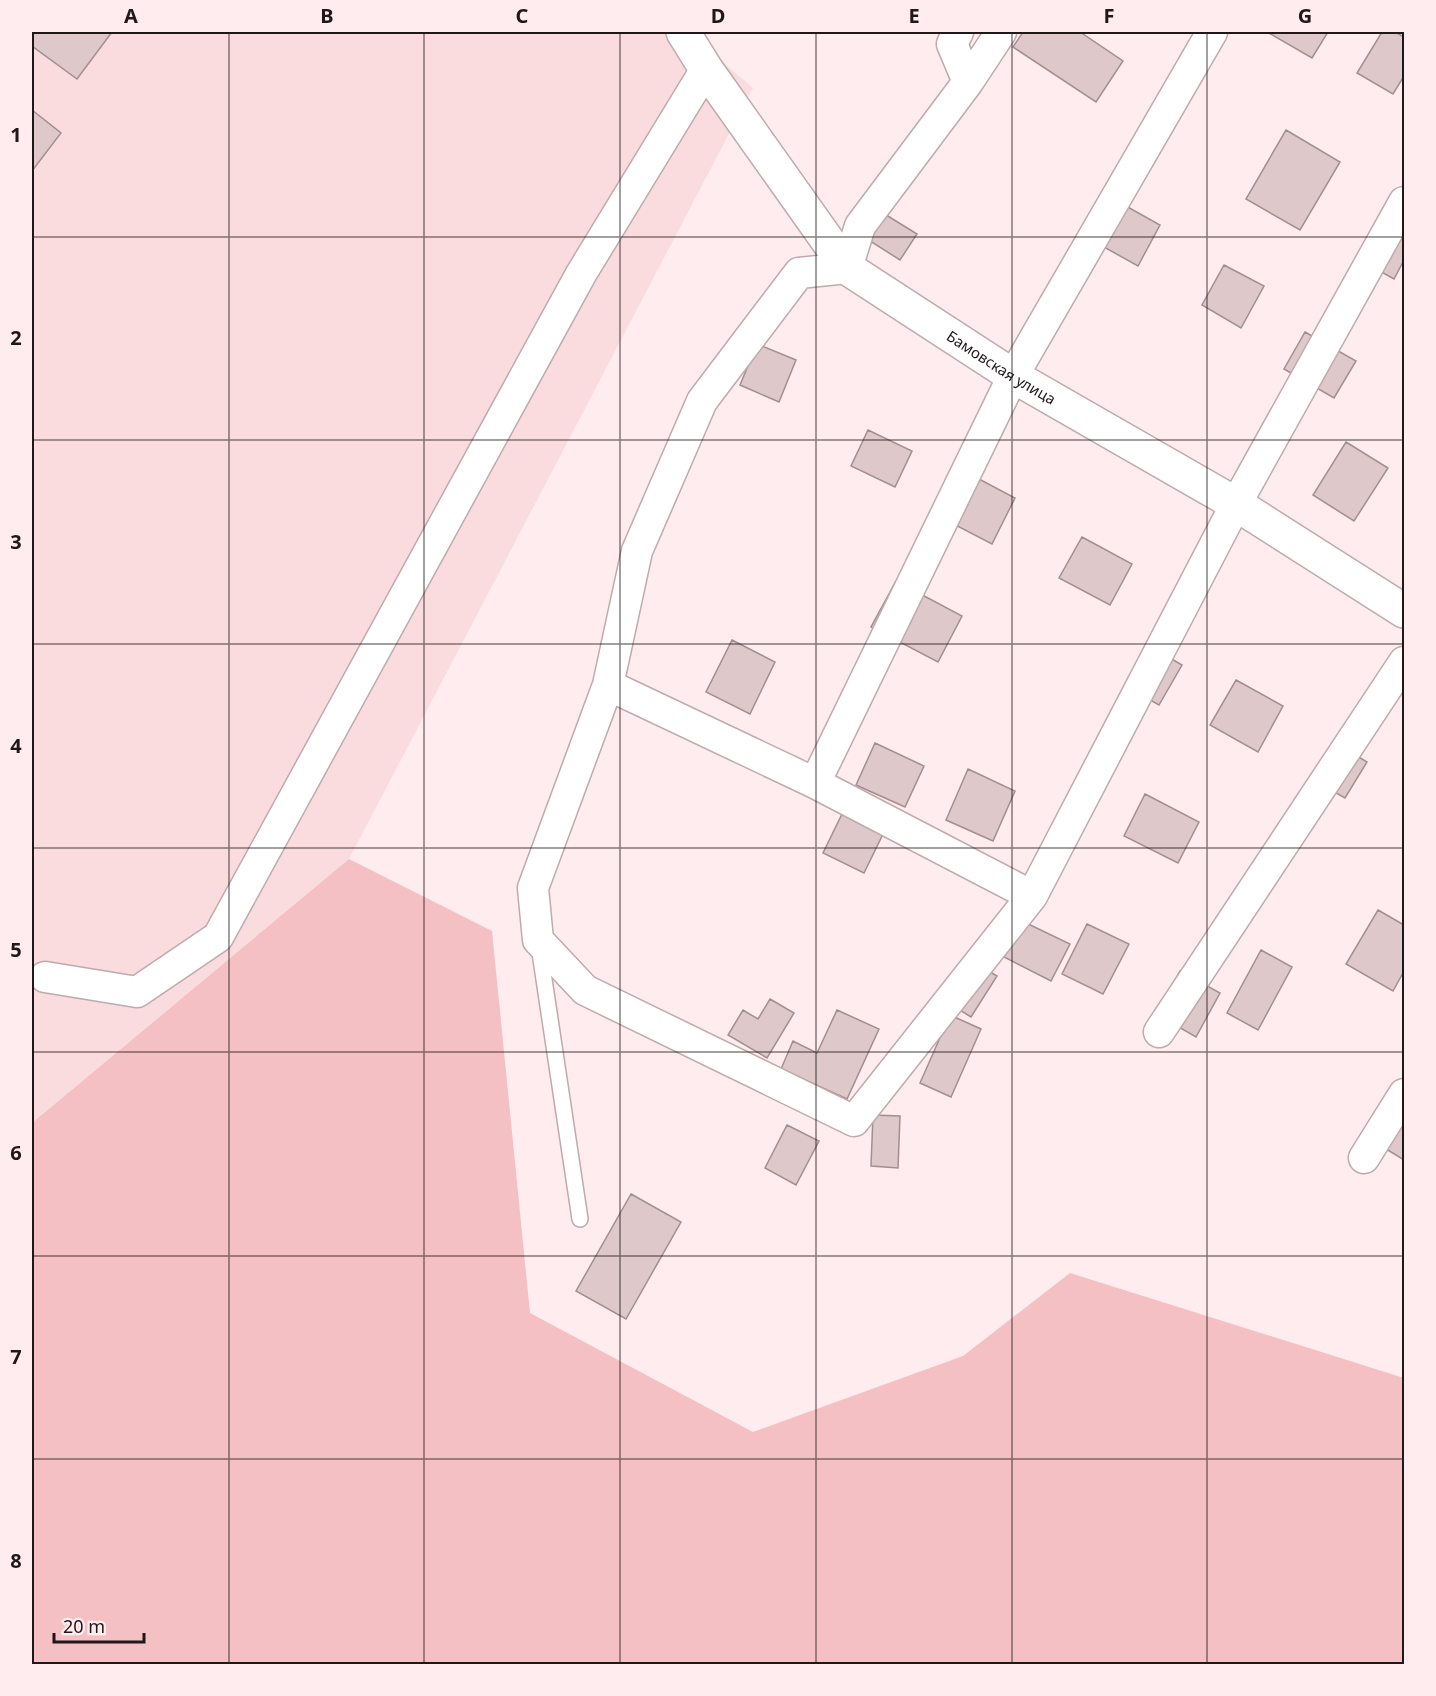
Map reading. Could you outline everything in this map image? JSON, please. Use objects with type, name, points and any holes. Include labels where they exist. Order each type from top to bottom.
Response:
[{"type":"street","name":"Бамовская улица","points":[[683,32],[706,69],[847,268],[1013,376],[1236,504],[1404,612]]},
{"type":"street","points":[[958,32],[952,44],[968,82]]},
{"type":"street","points":[[1001,32],[968,82],[860,226],[847,268],[799,273],[702,401],[637,550],[609,685],[533,888],[538,940],[585,990],[854,1121],[1032,896],[1236,504],[1404,202]]},
{"type":"street","points":[[815,783],[1013,376],[1212,32]]},
{"type":"street","points":[[45,977],[137,992],[218,936],[581,274],[706,69]]},
{"type":"street","points":[[1159,1032],[1404,662]]},
{"type":"street","points":[[609,685],[815,783],[1032,896]]},
{"type":"street","points":[[1364,1158],[1404,1094]]},
{"type":"lane","points":[[538,940],[580,1219]]},
{"type":"shaded area","points":[[32,32],[687,32],[753,88],[349,859],[32,1123]]},
{"type":"shaded area","points":[[349,859],[492,931],[530,1313],[753,1432],[963,1356],[1070,1273],[1404,1378],[1404,1664],[32,1664],[32,1123]]},
{"type":"building","points":[[35,32],[112,32],[77,79],[32,46],[32,36]]},
{"type":"building","points":[[1023,32],[1080,32],[1123,61],[1096,102],[1013,47]]},
{"type":"building","points":[[1267,32],[1328,32],[1312,58]]},
{"type":"building","points":[[1382,32],[1395,32],[1404,37],[1404,76],[1393,94],[1357,73]]},
{"type":"building","points":[[32,110],[61,133],[32,171]]},
{"type":"building","points":[[1286,130],[1340,162],[1300,230],[1246,199]]},
{"type":"building","points":[[1108,196],[1160,225],[1138,266],[1086,237]]},
{"type":"building","points":[[1383,208],[1404,220],[1404,260],[1394,279],[1356,258]]},
{"type":"building","points":[[883,213],[917,234],[900,260],[867,239]]},
{"type":"building","points":[[1224,265],[1264,286],[1241,328],[1202,305]]},
{"type":"building","points":[[1305,332],[1356,361],[1334,398],[1284,369]]},
{"type":"building","points":[[757,344],[796,360],[779,402],[740,385]]},
{"type":"building","points":[[868,430],[912,451],[895,487],[851,466]]},
{"type":"building","points":[[1346,442],[1388,468],[1354,521],[1313,495]]},
{"type":"building","points":[[962,470],[1015,498],[992,544],[938,516]]},
{"type":"building","points":[[1082,537],[1132,564],[1110,605],[1059,578]]},
{"type":"building","points":[[896,581],[962,616],[938,662],[871,627]]},
{"type":"building","points":[[732,640],[775,662],[750,714],[706,692]]},
{"type":"building","points":[[1153,648],[1182,665],[1159,705],[1130,689]]},
{"type":"building","points":[[1236,680],[1283,706],[1258,752],[1210,725]]},
{"type":"building","points":[[875,743],[924,766],[905,807],[856,785]]},
{"type":"building","points":[[1338,744],[1367,762],[1345,798],[1315,781]]},
{"type":"building","points":[[968,769],[1015,791],[993,841],[946,820]]},
{"type":"building","points":[[1145,794],[1199,822],[1178,863],[1124,836]]},
{"type":"building","points":[[842,814],[883,834],[864,873],[823,853]]},
{"type":"building","points":[[1378,910],[1404,925],[1404,971],[1393,991],[1346,964]]},
{"type":"building","points":[[1022,921],[1070,944],[1051,981],[1004,957]]},
{"type":"building","points":[[1087,924],[1129,944],[1103,994],[1062,974]]},
{"type":"building","points":[[1261,950],[1292,967],[1258,1030],[1227,1013]]},
{"type":"building","points":[[965,957],[997,976],[971,1017],[940,998]]},
{"type":"building","points":[[1180,971],[1220,993],[1196,1037],[1156,1014]]},
{"type":"building","points":[[770,999],[794,1013],[767,1058],[728,1035],[743,1010],[758,1019]]},
{"type":"building","points":[[837,1010],[879,1029],[847,1099],[781,1069],[793,1041],[817,1053]]},
{"type":"building","points":[[950,1015],[981,1029],[951,1097],[920,1083]]},
{"type":"building","points":[[1404,1109],[1404,1160],[1373,1141]]},
{"type":"building","points":[[873,1115],[900,1116],[898,1168],[871,1166]]},
{"type":"building","points":[[787,1125],[819,1141],[796,1185],[765,1168]]},
{"type":"building","points":[[631,1194],[681,1222],[626,1319],[576,1291]]}]
